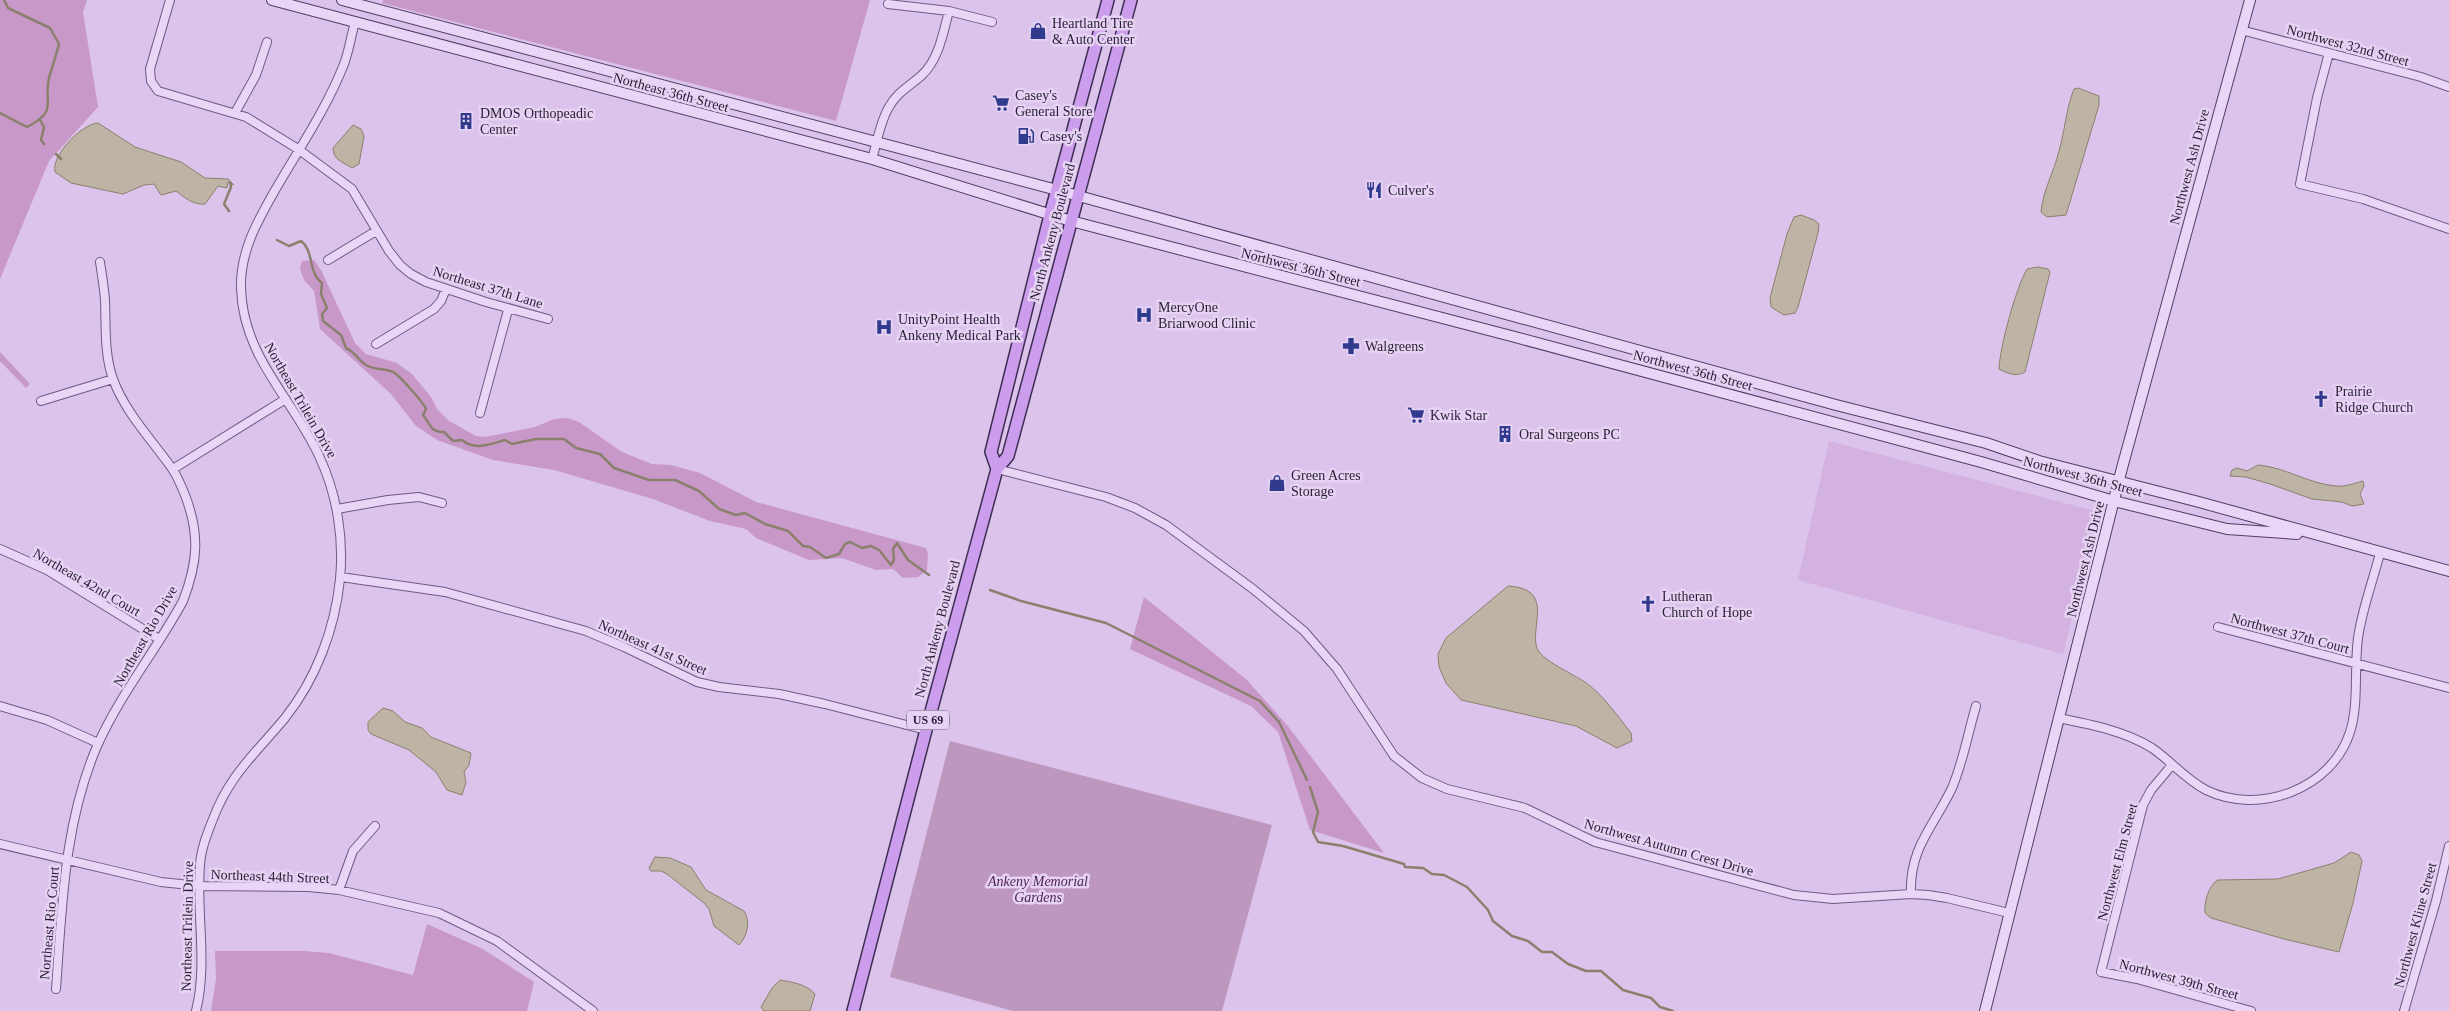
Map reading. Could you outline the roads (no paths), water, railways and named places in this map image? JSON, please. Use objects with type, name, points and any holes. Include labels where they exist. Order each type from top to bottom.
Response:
[{"type":"main road","name":"Northeast 36th Street","points":[[272,0],[872,159],[1060,218]]},
{"type":"main road","name":"Northeast 36th Street","points":[[342,0],[361,2],[876,144],[1067,193]]},
{"type":"main road","name":"North Ankeny Boulevard","points":[[853,1011],[926,730],[997,469],[1008,456],[1108,0]]},
{"type":"main road","name":"North Ankeny Boulevard","points":[[997,469],[992,452],[1067,193],[1131,0]]},
{"type":"main road","name":"Northwest Ash Drive","points":[[1985,1011],[2118,482],[2250,0]]},
{"type":"main road","name":"Northeast Trilein Drive","points":[[355,22],[361,2]]},
{"type":"main road","name":"Northwest 36th Street","points":[[1067,193],[1836,405],[1986,443],[2039,461],[2199,502],[2449,572]]},
{"type":"main road","name":"Northwest 36th Street","points":[[1060,218],[1525,339],[1981,462],[2114,500],[2227,529],[2320,536]]},
{"type":"street","name":"Northeast 37th Lane","points":[[170,0],[150,69],[151,81],[163,94],[236,114],[261,124],[298,149],[352,189],[376,231],[400,266],[426,282],[508,310],[548,319]]},
{"type":"street","points":[[888,4],[948,11],[992,22]]},
{"type":"street","points":[[872,159],[888,108],[895,98],[922,75],[936,55],[948,11]]},
{"type":"street","name":"Northeast Trilein Drive","points":[[196,1011],[202,971],[199,886],[205,841],[224,794],[240,768],[285,718],[309,681],[327,639],[340,577],[341,539],[337,509],[319,456],[255,351],[242,308],[240,286],[244,255],[251,237],[344,64],[355,22]]},
{"type":"street","name":"Northwest 32nd Street","points":[[2241,30],[2421,77],[2449,87]]},
{"type":"street","points":[[236,114],[256,75],[267,42]]},
{"type":"street","points":[[2329,53],[2317,98],[2300,184],[2363,199],[2449,229]]},
{"type":"street","points":[[328,260],[376,231]]},
{"type":"street","points":[[40,401],[113,379],[107,342],[100,262]]},
{"type":"street","points":[[376,344],[434,309],[441,301],[446,289]]},
{"type":"street","points":[[480,413],[508,310]]},
{"type":"street","name":"Northeast Rio Drive","points":[[68,860],[77,802],[98,743],[183,601],[192,577],[196,557],[196,534],[190,507],[173,469],[130,411],[113,379]]},
{"type":"street","points":[[173,469],[284,400]]},
{"type":"street","name":"Northwest Autumn Crest Drive","points":[[997,469],[1106,496],[1135,508],[1174,531],[1253,589],[1304,631],[1337,669],[1394,756],[1422,778],[1447,789],[1525,808],[1594,842],[1794,895],[1833,899],[1911,894],[1947,898],[2009,913]]},
{"type":"street","points":[[337,509],[388,500],[419,497],[442,503]]},
{"type":"street","name":"Northeast 42nd Court","points":[[0,548],[47,570],[159,639]]},
{"type":"street","points":[[2058,718],[2130,737],[2154,750],[2191,782],[2208,791],[2234,799],[2266,799],[2293,792],[2320,777],[2336,761],[2350,732],[2358,635],[2380,553]]},
{"type":"street","name":"Northeast 41st Street","points":[[340,577],[461,596],[586,631],[697,682],[719,687],[779,694],[926,730]]},
{"type":"street","name":"Northwest 37th Court","points":[[2218,627],[2449,688]]},
{"type":"street","points":[[0,706],[47,720],[98,743]]},
{"type":"street","points":[[1911,894],[1914,860],[1928,827],[1952,787],[1976,706]]},
{"type":"street","name":"Northwest Elm Street","points":[[2101,972],[2143,806],[2151,790],[2172,765]]},
{"type":"street","points":[[339,890],[353,851],[375,826]]},
{"type":"street","name":"Northeast 44th Street","points":[[0,844],[161,882],[199,886],[309,887],[339,890],[439,913],[497,941],[593,1011]]},
{"type":"street","name":"Northwest Kline Street","points":[[2404,1011],[2434,910],[2449,846]]},
{"type":"street","name":"Northeast Rio Court","points":[[56,989],[68,860]]},
{"type":"street","name":"Northwest 39th Street","points":[[2101,972],[2137,979],[2250,1011]]},
{"type":"waterway","points":[[0,113],[27,127],[43,116],[48,106],[49,78],[59,44],[50,28],[8,8],[4,0]]},
{"type":"waterway","points":[[40,120],[44,127],[41,140],[44,144]]},
{"type":"waterway","points":[[56,154],[61,159]]},
{"type":"waterway","points":[[229,211],[224,204],[231,187],[230,182]]},
{"type":"waterway","points":[[277,240],[289,246],[301,241],[305,245],[315,273],[322,283],[321,294],[327,308],[322,314],[323,321],[341,335],[346,348],[366,365],[396,374],[411,389],[426,409],[423,415],[431,427],[436,431],[444,432],[453,441],[462,440],[477,446],[505,440],[512,444],[536,439],[564,439],[576,448],[600,454],[614,468],[649,480],[675,480],[699,491],[719,509],[736,515],[745,513],[765,524],[788,531],[803,546],[810,547],[826,558],[839,554],[845,544],[850,542],[862,548],[871,546],[879,550],[891,565],[894,560],[893,549],[897,543],[908,560],[929,575]]},
{"type":"waterway","points":[[990,590],[1021,601],[1106,623],[1260,701],[1279,722],[1307,780]]},
{"type":"waterway","points":[[1310,787],[1318,812],[1313,832],[1318,842],[1343,846],[1404,864],[1405,867],[1423,868],[1432,874],[1444,875],[1467,887],[1488,910],[1493,921],[1512,936],[1528,941],[1542,952],[1552,952],[1568,964],[1586,971],[1601,971],[1623,990],[1651,998],[1660,1007],[1673,1011]]},
{"type":"place","name":"Heartland Tire & Auto Center","points":[[1038,31]]},
{"type":"place","name":"Casey's General Store","points":[[1001,103]]},
{"type":"place","name":"DMOS Orthopeadic Center","points":[[466,121]]},
{"type":"place","name":"Casey's","points":[[1026,136]]},
{"type":"place","name":"Culver's","points":[[1374,190]]},
{"type":"place","name":"MercyOne Briarwood Clinic","points":[[1144,315]]},
{"type":"place","name":"UnityPoint Health Ankeny Medical Park","points":[[884,327]]},
{"type":"place","name":"Walgreens","points":[[1351,346]]},
{"type":"place","name":"Prairie Ridge Church","points":[[2321,399]]},
{"type":"place","name":"Kwik Star","points":[[1416,415]]},
{"type":"place","name":"Oral Surgeons PC","points":[[1505,434]]},
{"type":"place","name":"Green Acres Storage","points":[[1277,483]]},
{"type":"place","name":"Lutheran Church of Hope","points":[[1648,604]]},
{"type":"park label","name":"Ankeny Memorial Gardens","points":[[1038,890]]}]
